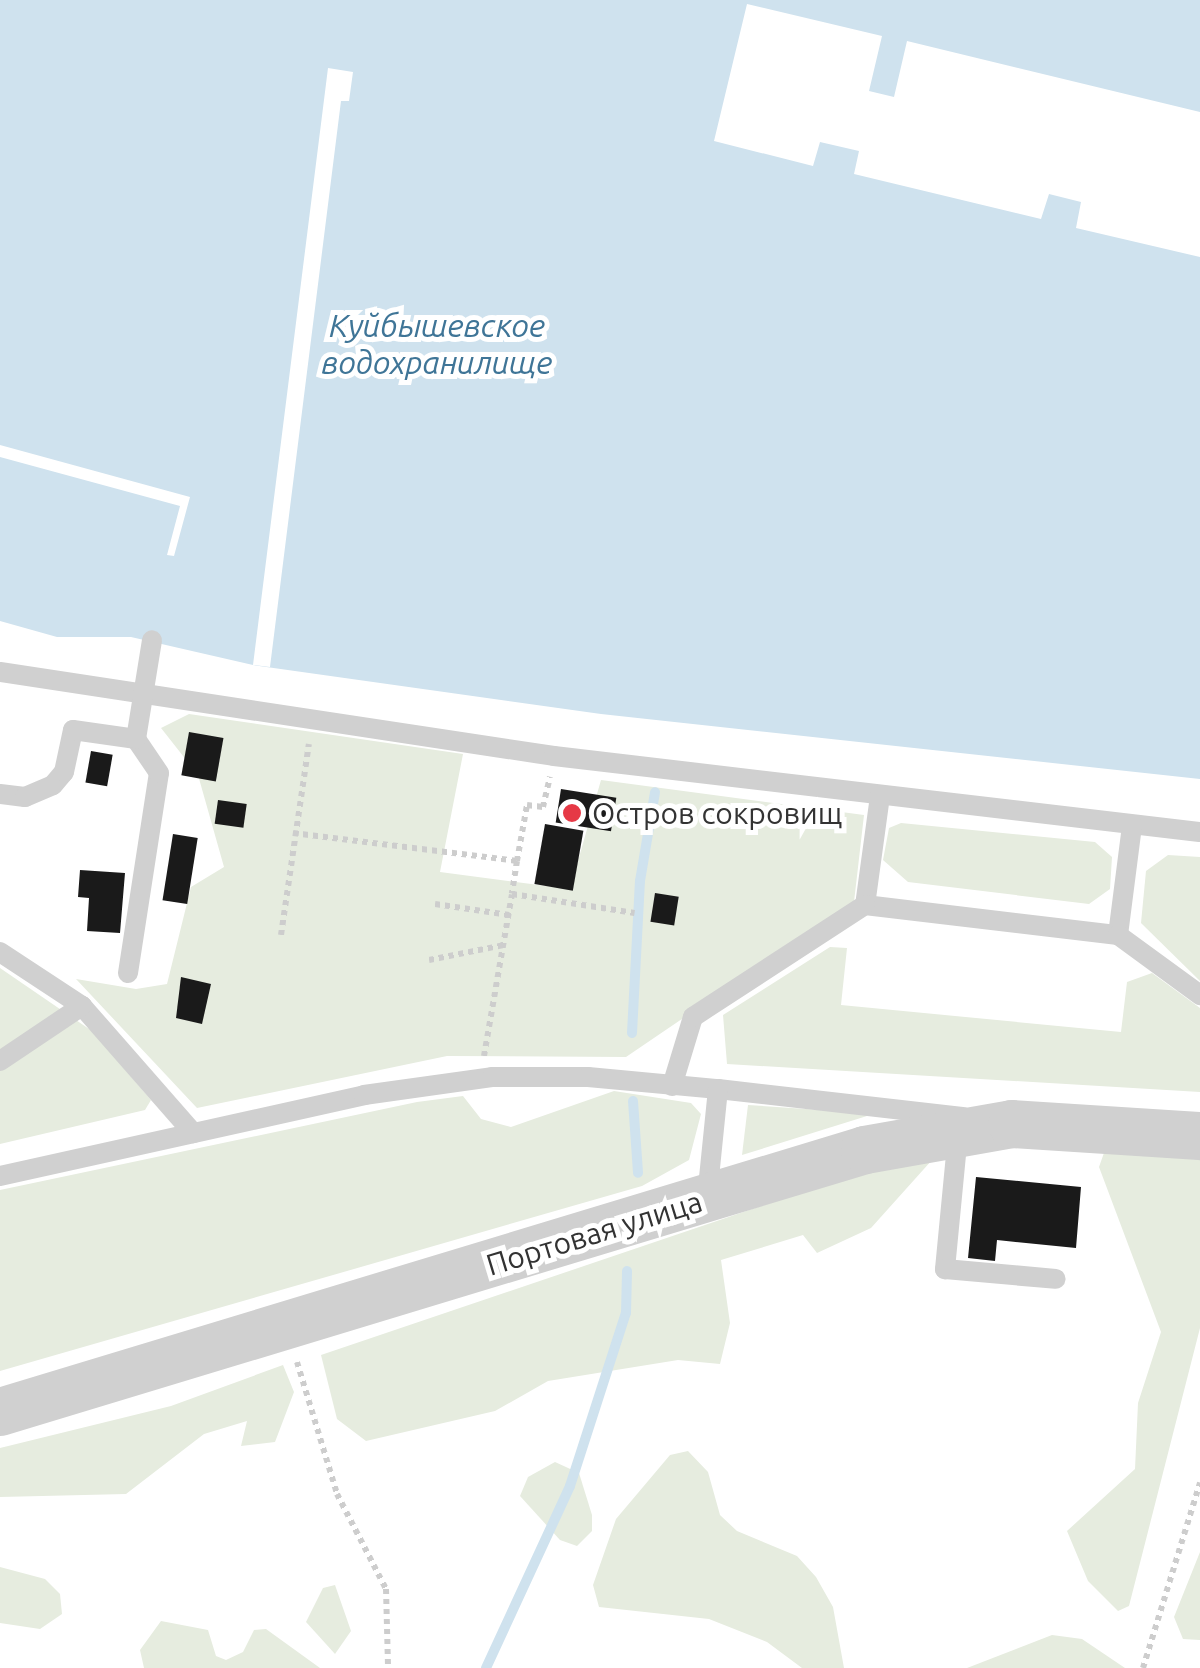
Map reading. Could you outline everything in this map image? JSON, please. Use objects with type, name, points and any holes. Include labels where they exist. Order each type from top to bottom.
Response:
[{"type":"street","name":"Портовая улица","points":[[0,1412],[289,1329],[707,1198],[958,1132],[1012,1124],[1200,1136]]},
{"type":"lane","points":[[128,973],[159,773],[136,739],[152,640]]},
{"type":"lane","points":[[0,672],[312,724],[1200,832]]},
{"type":"lane","points":[[0,794],[25,797],[53,786],[73,730],[136,739]]},
{"type":"lane","points":[[866,905],[880,796]]},
{"type":"lane","points":[[1118,935],[1132,825]]},
{"type":"lane","points":[[672,1086],[694,1017],[866,905],[1118,935],[1200,995]]},
{"type":"lane","points":[[0,952],[82,1006],[193,1134]]},
{"type":"lane","points":[[0,1061],[82,1006]]},
{"type":"lane","points":[[0,1176],[193,1134],[492,1077],[718,1089],[1012,1124]]},
{"type":"lane","points":[[707,1198],[718,1089]]},
{"type":"lane","points":[[958,1132],[945,1270],[1056,1279]]},
{"type":"path","points":[[281,935],[312,724]]},
{"type":"path","points":[[487,1038],[528,805],[543,807],[554,756]]},
{"type":"path","points":[[293,833],[517,861]]},
{"type":"path","points":[[512,894],[635,913]]},
{"type":"path","points":[[435,904],[509,915]]},
{"type":"path","points":[[429,960],[504,945]]},
{"type":"path","points":[[289,1329],[337,1494],[386,1590],[388,1668]]},
{"type":"path","points":[[1143,1668],[1200,1483]]},
{"type":"shaded area","points":[[189,714],[463,754],[440,872],[570,889],[601,780],[864,815],[854,902],[626,1057],[447,1056],[197,1108],[76,979],[136,989],[167,984],[191,887],[224,867],[198,775],[161,728]]},
{"type":"shaded area","points":[[901,823],[1095,842],[1112,857],[1110,889],[1089,904],[908,882],[883,860],[889,828]]},
{"type":"shaded area","points":[[1168,855],[1200,857],[1200,981],[1141,923],[1146,871]]},
{"type":"shaded area","points":[[830,947],[847,948],[841,1005],[1121,1032],[1127,982],[1152,973],[1200,1008],[1200,1092],[727,1064],[723,1015]]},
{"type":"shaded area","points":[[0,968],[92,1031],[151,1100],[145,1110],[0,1144]]},
{"type":"shaded area","points":[[614,1091],[691,1103],[701,1114],[689,1160],[642,1186],[0,1371],[0,1190],[417,1102],[463,1096],[481,1119],[511,1127]]},
{"type":"shaded area","points":[[748,1105],[865,1113],[867,1116],[742,1155]]},
{"type":"shaded area","points":[[1200,1149],[1200,1328],[1129,1606],[1118,1611],[1088,1581],[1067,1531],[1135,1469],[1138,1403],[1161,1332],[1099,1167],[1105,1150]]},
{"type":"shaded area","points":[[915,1154],[932,1160],[871,1228],[817,1253],[803,1235],[721,1260],[730,1323],[720,1364],[678,1360],[548,1381],[495,1411],[366,1441],[337,1419],[321,1355]]},
{"type":"shaded area","points":[[283,1365],[294,1392],[275,1442],[241,1446],[247,1421],[204,1434],[126,1494],[0,1497],[0,1448],[171,1406]]},
{"type":"shaded area","points":[[688,1451],[708,1472],[720,1515],[737,1531],[797,1556],[816,1577],[833,1607],[844,1668],[802,1668],[767,1642],[709,1619],[599,1607],[593,1585],[616,1519],[670,1455]]},
{"type":"shaded area","points":[[555,1462],[579,1473],[592,1515],[592,1531],[577,1546],[560,1540],[520,1496],[528,1477]]},
{"type":"shaded area","points":[[1200,1552],[1200,1640],[1183,1639],[1174,1617]]},
{"type":"shaded area","points":[[0,1567],[45,1579],[60,1594],[62,1614],[40,1629],[0,1623]]},
{"type":"shaded area","points":[[335,1585],[351,1631],[335,1654],[306,1622],[323,1588]]},
{"type":"shaded area","points":[[161,1621],[208,1630],[216,1656],[226,1660],[243,1652],[254,1630],[266,1629],[320,1668],[144,1668],[140,1650]]},
{"type":"shaded area","points":[[1052,1635],[1082,1639],[1125,1668],[967,1668]]},
{"type":"water","name":"Куйбышевское водохранилище","points":[[0,0],[1200,0],[1200,112],[907,41],[894,97],[869,91],[882,36],[747,4],[714,141],[813,166],[820,142],[859,151],[854,174],[1041,219],[1049,194],[1081,202],[1076,228],[1200,257],[1200,779],[601,714],[253,665],[131,637],[57,637],[0,621]]},
{"type":"pier","points":[[328,68],[353,72],[349,101],[341,101],[270,667],[253,665]]},
{"type":"pier","points":[[0,445],[190,497],[174,556],[167,555],[180,506],[0,457]]},
{"type":"building","points":[[189,732],[223,738],[216,781],[181,775]]},
{"type":"building","points":[[91,751],[113,755],[107,786],[85,783]]},
{"type":"building","points":[[561,789],[616,798],[611,831],[556,823]]},
{"type":"building","points":[[218,800],[247,804],[243,828],[215,824]]},
{"type":"building","points":[[545,824],[583,831],[573,891],[534,884]]},
{"type":"building","points":[[173,834],[198,838],[187,904],[163,900]]},
{"type":"building","points":[[80,870],[125,873],[120,933],[87,931],[89,898],[78,897]]},
{"type":"building","points":[[655,893],[679,897],[674,925],[650,922]]},
{"type":"building","points":[[181,977],[211,984],[202,1024],[176,1018]]},
{"type":"building","points":[[976,1177],[1081,1187],[1076,1248],[997,1240],[995,1261],[968,1258]]},
{"type":"waterway","points":[[632,1033],[640,881],[655,792]]},
{"type":"waterway","points":[[633,1101],[638,1173]]},
{"type":"waterway","points":[[486,1668],[570,1486],[626,1313],[627,1271]]},
{"type":"place","name":"Остров сокровищ","points":[[572,813]]}]
